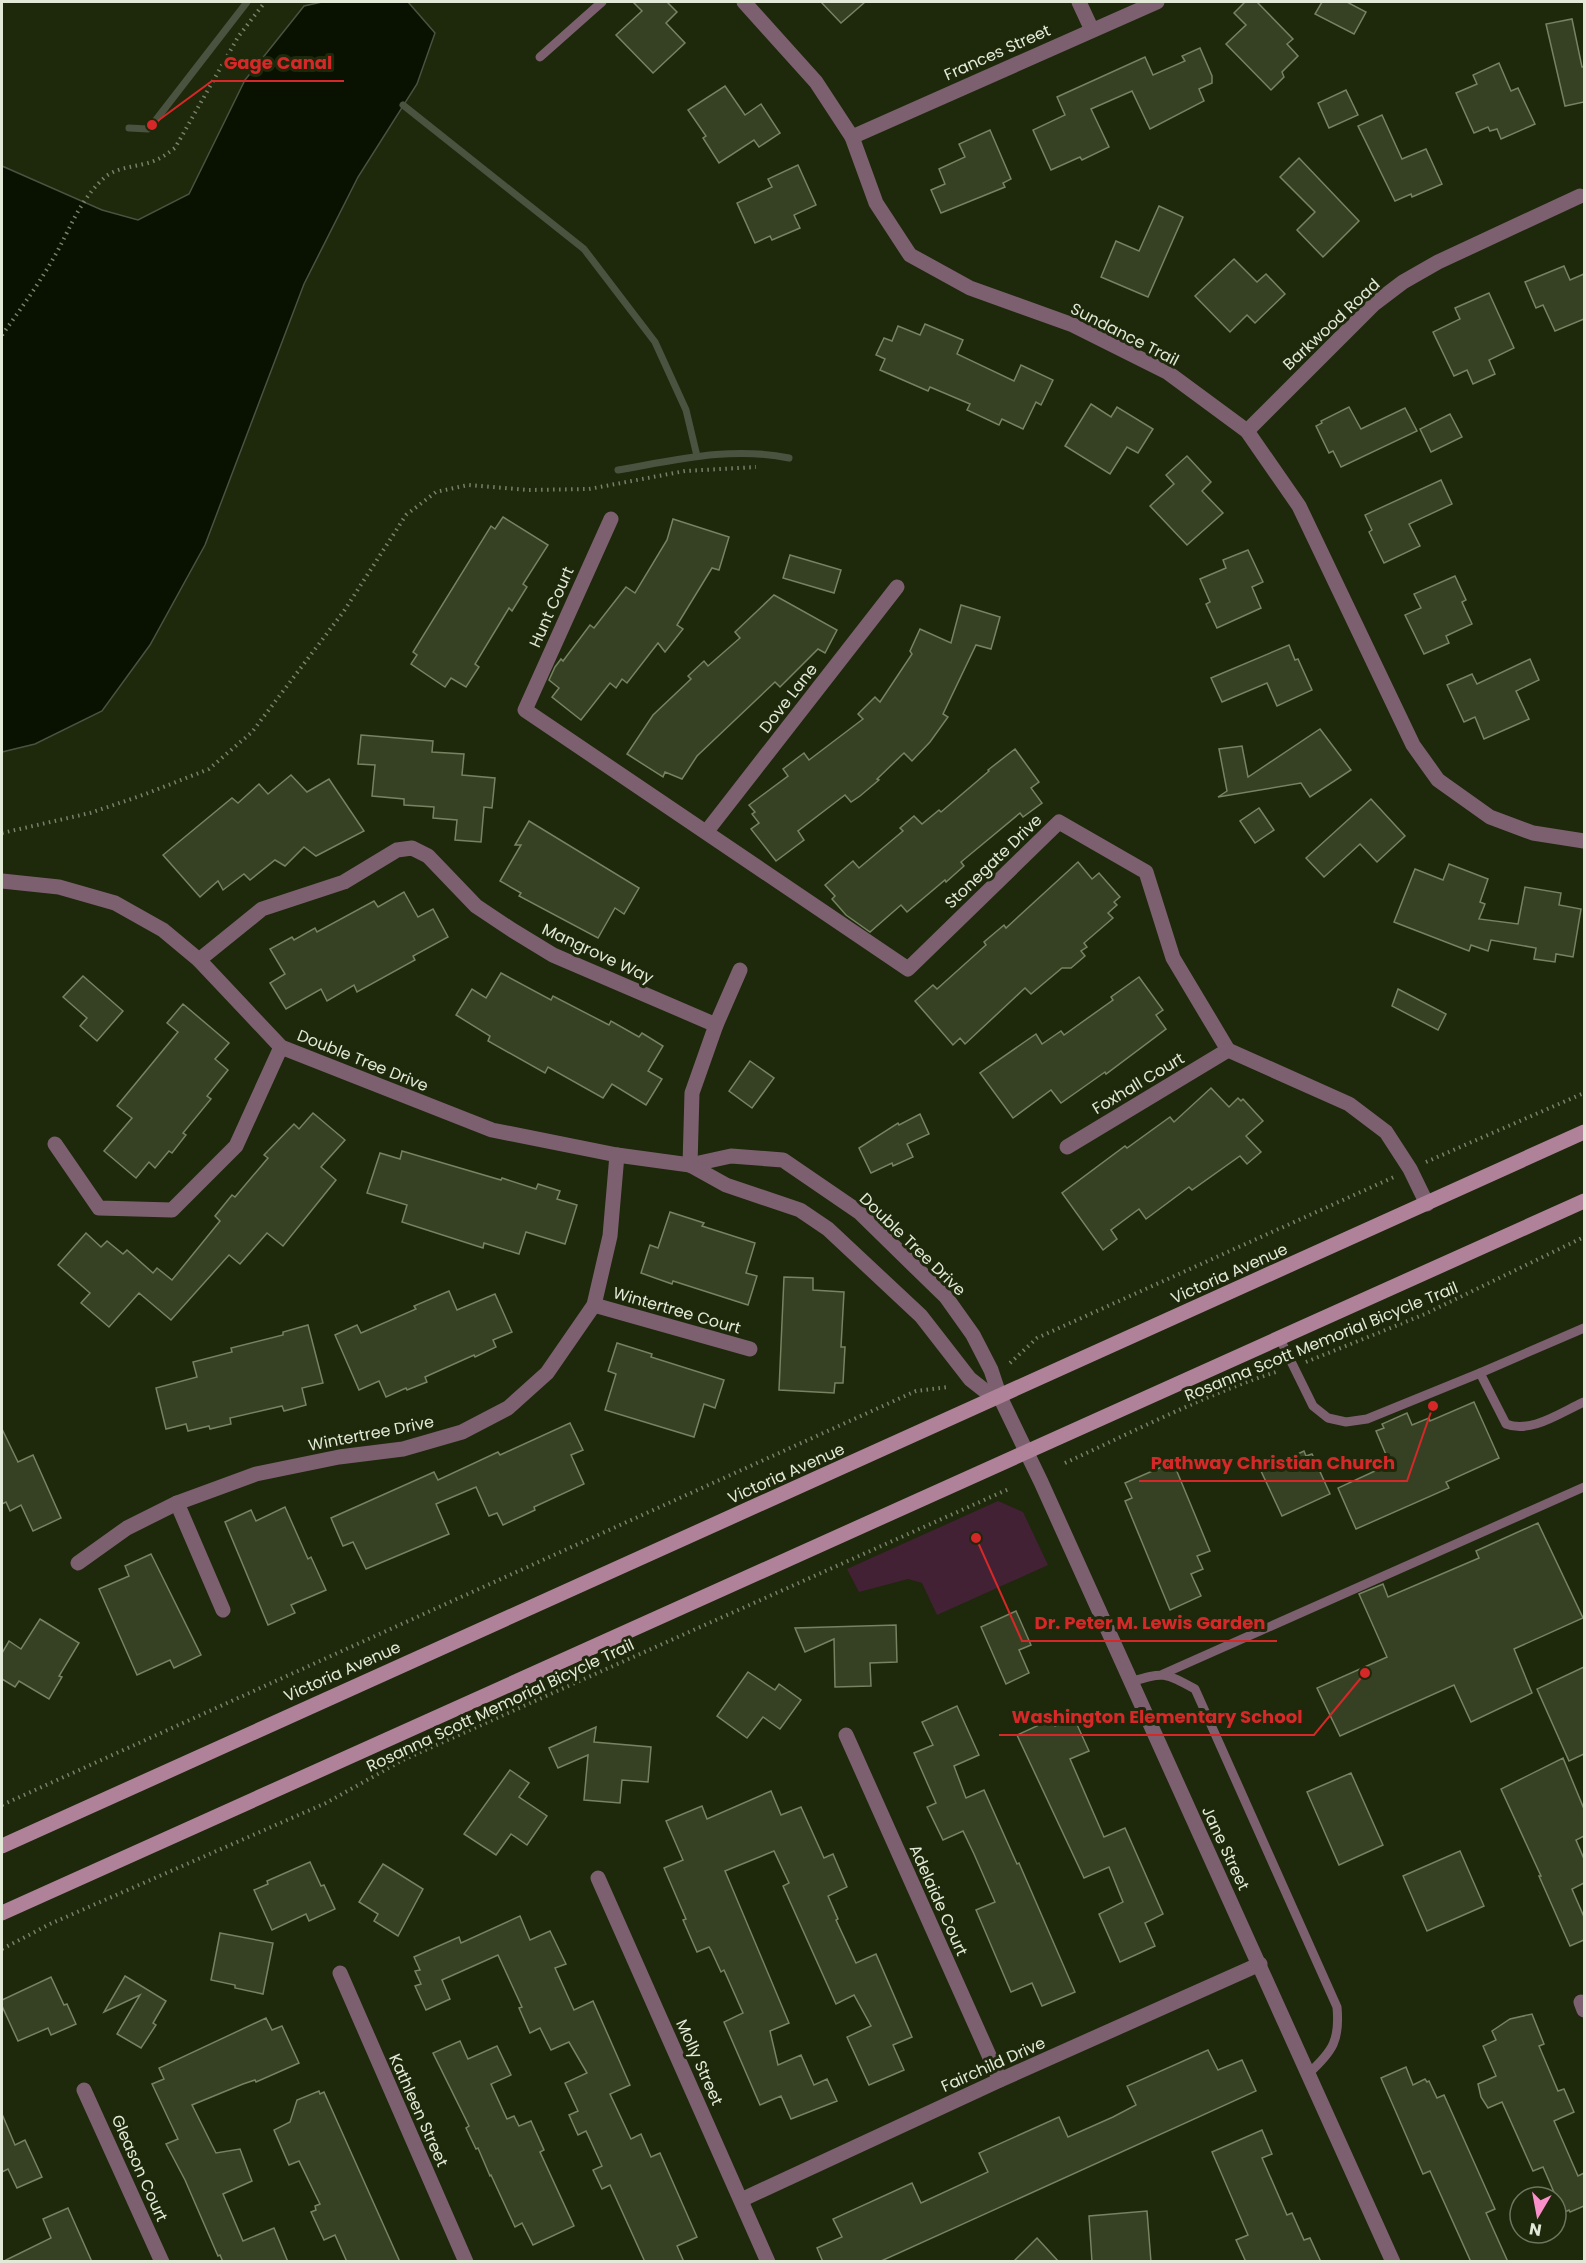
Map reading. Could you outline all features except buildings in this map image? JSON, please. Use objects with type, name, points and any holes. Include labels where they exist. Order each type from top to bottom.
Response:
[{"type":"main road","name":"Victoria Avenue","points":[[2,1845],[1584,1132]]},
{"type":"main road","points":[[2,1913],[1584,1201]]},
{"type":"street","name":"Sundance Trail","points":[[744,2],[816,82],[852,137],[876,203],[910,255],[970,288],[1073,325],[1167,372],[1247,431],[1299,506],[1413,745],[1438,780],[1490,817],[1533,833],[1584,841]]},
{"type":"street","points":[[1079,2],[1092,30]]},
{"type":"street","name":"Frances Street","points":[[852,137],[1157,2]]},
{"type":"street","name":"Barkwood Road","points":[[1247,431],[1374,304],[1403,282],[1438,262],[1580,196]]},
{"type":"street","name":"Hunt Court","points":[[525,710],[610,519]]},
{"type":"street","name":"Dove Lane","points":[[707,831],[897,587]]},
{"type":"street","name":"Stonegate Drive","points":[[525,710],[908,969],[1059,822],[1146,872],[1173,958],[1228,1050]]},
{"type":"street","name":"Mangrove Way","points":[[199,960],[262,909],[344,882],[397,850],[412,848],[428,856],[476,906],[545,950],[716,1025]]},
{"type":"street","name":"Double Tree Drive","points":[[2,881],[59,887],[115,903],[163,930],[199,960],[281,1047],[492,1130],[617,1155],[690,1165],[731,1156],[783,1160],[859,1212],[946,1297],[973,1335],[991,1370],[1000,1397],[1027,1450]]},
{"type":"street","points":[[690,1165],[692,1092],[716,1025],[740,970]]},
{"type":"street","points":[[56,1144],[99,1208],[172,1210],[236,1146],[281,1047]]},
{"type":"street","points":[[1228,1050],[1348,1104],[1386,1132],[1410,1169],[1427,1204]]},
{"type":"street","name":"Foxhall Court","points":[[1067,1147],[1228,1050]]},
{"type":"street","name":"Wintertree Drive","points":[[78,1563],[126,1528],[177,1503],[256,1474],[339,1457],[403,1449],[462,1432],[508,1408],[547,1373],[594,1305],[610,1236],[617,1155]]},
{"type":"street","name":"Double Tree Drive","points":[[690,1165],[726,1185],[800,1209],[828,1229],[921,1316],[970,1379],[984,1390],[1000,1397]]},
{"type":"street","name":"Wintertree Court","points":[[594,1305],[750,1349]]},
{"type":"street","name":"Jane Street","points":[[1027,1450],[1392,2262]]},
{"type":"street","points":[[177,1503],[223,1610]]},
{"type":"street","name":"Adelaide Court","points":[[846,1735],[1000,2080]]},
{"type":"street","name":"Molly Street","points":[[598,1878],[768,2262]]},
{"type":"street","name":"Fairchild Drive","points":[[741,2200],[1000,2080],[1260,1964]]},
{"type":"street","name":"Kathleen Street","points":[[340,1973],[466,2262]]},
{"type":"street","name":"Gleason Court","points":[[84,2090],[162,2262]]},
{"type":"lane","points":[[540,57],[603,2]]},
{"type":"lane","points":[[1279,1337],[1312,1406],[1328,1418],[1346,1422],[1367,1419],[1584,1328]]},
{"type":"lane","points":[[1480,1373],[1506,1424],[1516,1428],[1528,1426],[1584,1402]]},
{"type":"lane","points":[[1130,1682],[1163,1674],[1584,1486]]},
{"type":"lane","points":[[1163,1674],[1196,1689],[1337,2007],[1339,2026],[1336,2040],[1328,2056],[1309,2073]]},
{"type":"path","points":[[2,334],[54,257],[79,207],[105,177],[113,172],[151,162],[165,156],[175,148],[238,37],[265,2]]},
{"type":"path","points":[[2,833],[90,813],[209,769],[252,732],[344,611],[406,515],[436,492],[468,485],[528,490],[589,489],[685,471],[756,467]]},
{"type":"path","points":[[1010,1363],[1037,1338],[1584,1093]]},
{"type":"path","name":"Rosanna Scott Memorial Bicycle Trail","points":[[1065,1463],[1257,1378],[1293,1367],[1425,1314],[1584,1237]]},
{"type":"path","points":[[2,1805],[916,1391],[948,1387]]},
{"type":"path","name":"Rosanna Scott Memorial Bicycle Trail","points":[[2,1949],[50,1924],[326,1803],[413,1755],[1011,1488]]},
{"type":"shaded area","points":[[322,2],[408,2],[435,33],[417,84],[358,177],[304,284],[205,545],[150,645],[102,711],[35,744],[2,752],[2,166],[102,210],[138,220],[189,194],[245,80],[304,6]]},
{"type":"shaded area","points":[[998,1501],[1023,1512],[1048,1565],[937,1615],[922,1583],[908,1579],[859,1592],[847,1569]]},
{"type":"waterway","points":[[129,128],[148,129],[152,125],[247,2]]},
{"type":"waterway","points":[[403,105],[584,249],[655,342],[686,410],[697,456]]},
{"type":"waterway","points":[[618,470],[725,454],[746,453],[789,458]]},
{"type":"place","name":"Gage Canal","points":[[152,125]]},
{"type":"place","name":"Pathway Christian Church","points":[[1433,1406]]},
{"type":"place","name":"Dr. Peter M. Lewis Garden","points":[[976,1538]]},
{"type":"place","name":"Washington Elementary School","points":[[1365,1673]]}]
